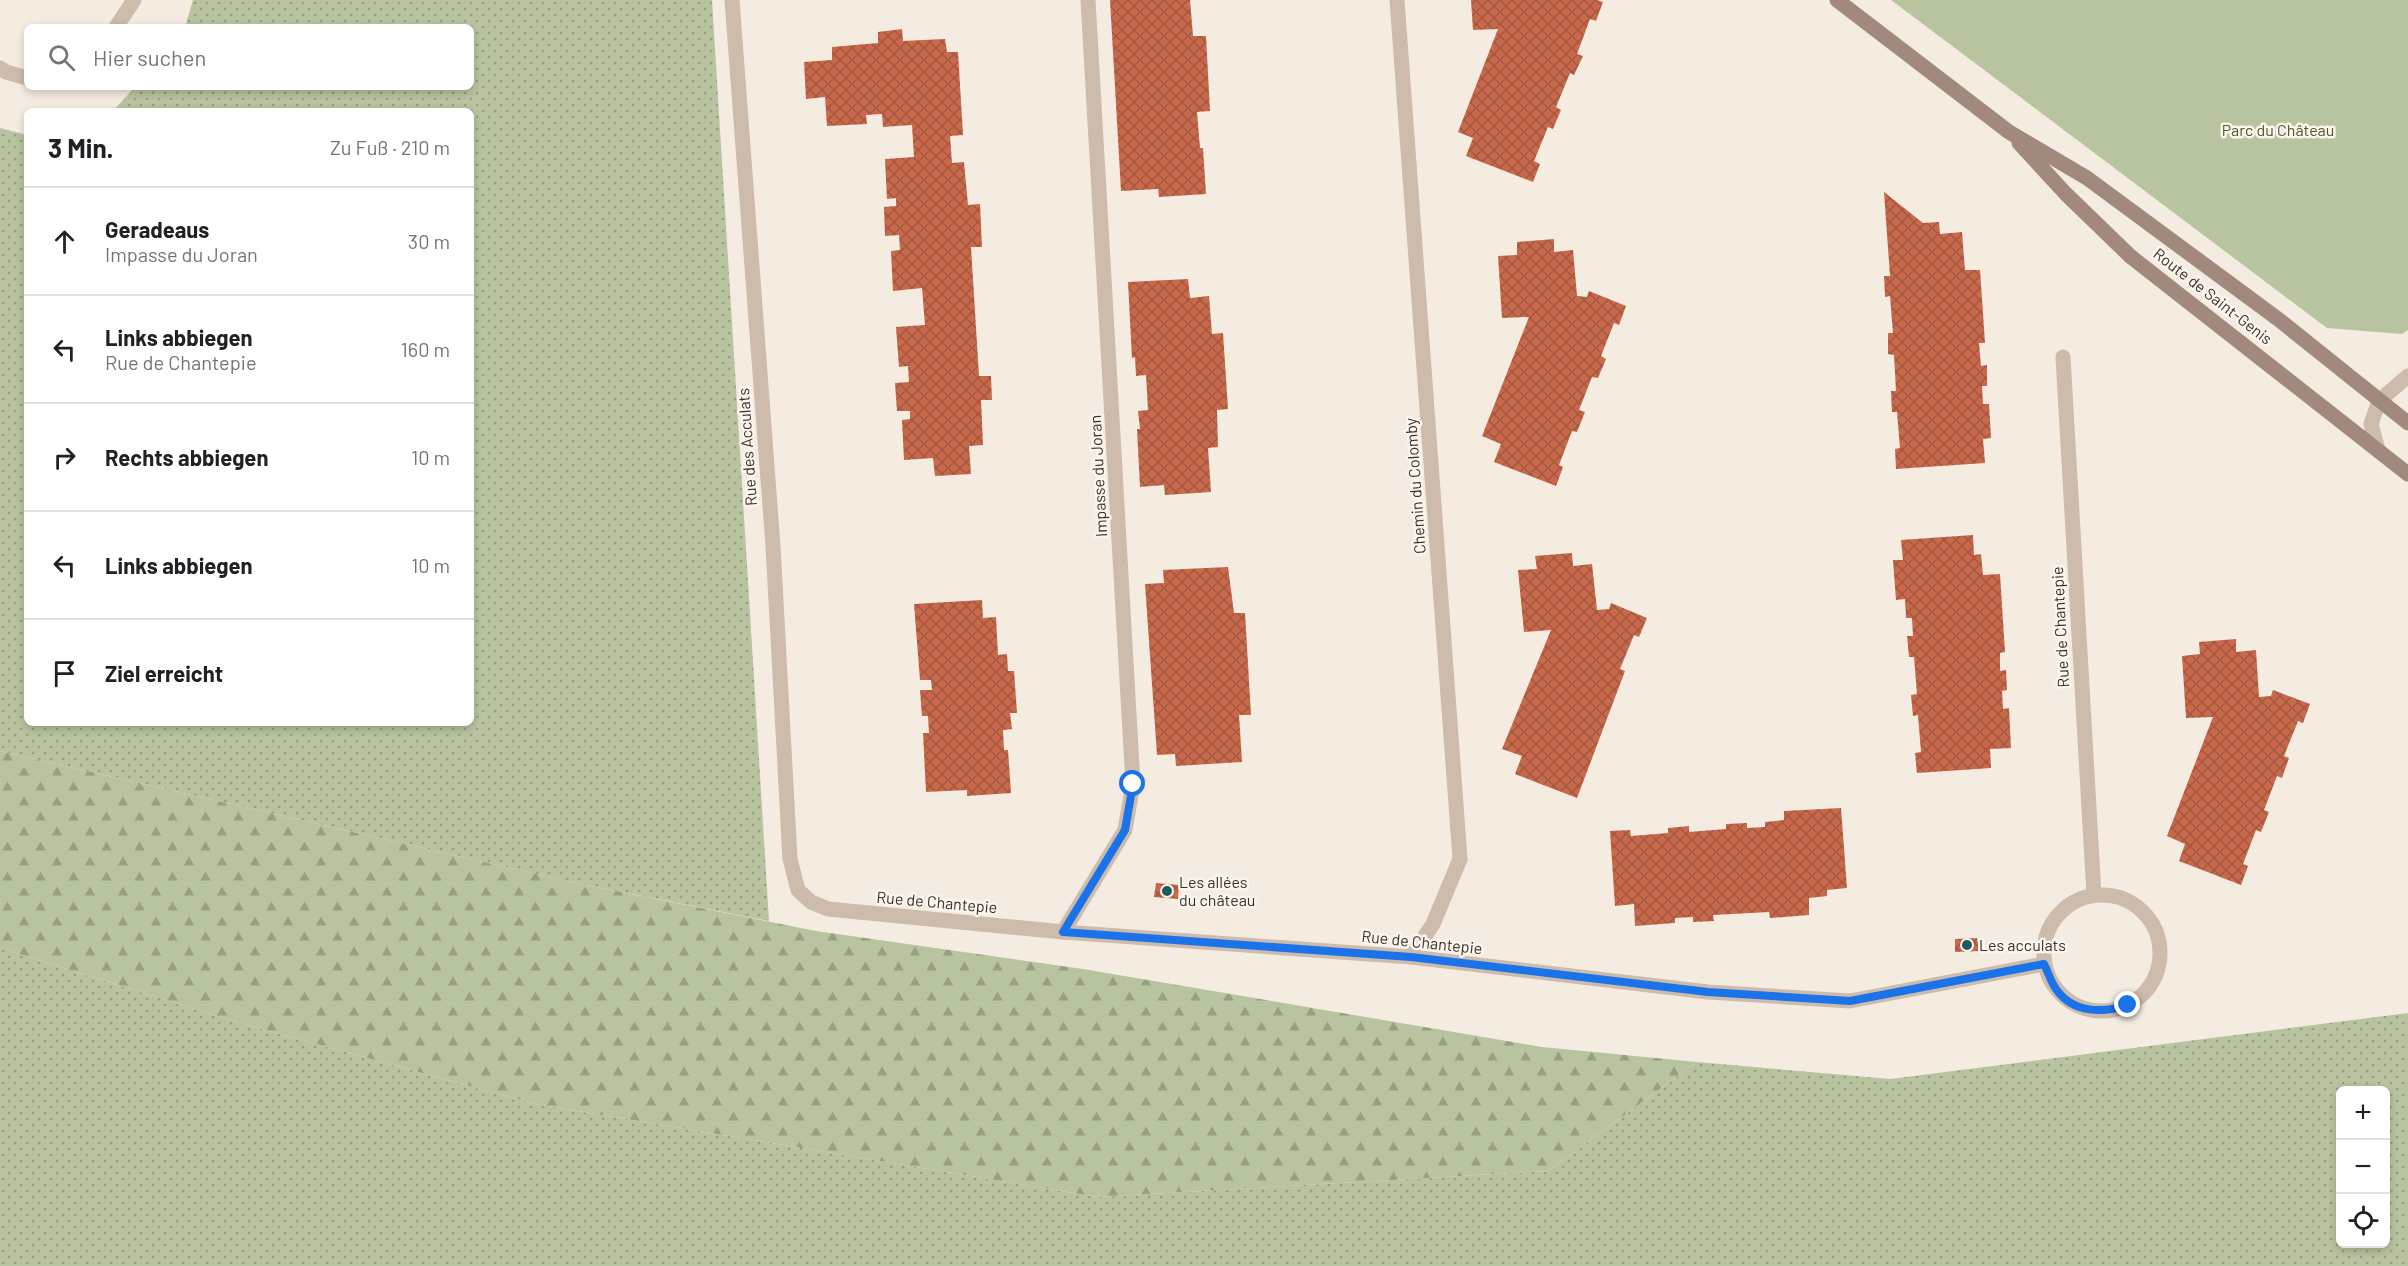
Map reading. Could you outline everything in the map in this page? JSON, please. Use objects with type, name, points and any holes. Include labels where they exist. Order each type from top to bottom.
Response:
[{"type":"main road","name":"Route de Saint-Genis","points":[[1837,0],[2009,132],[2087,178],[2278,319],[2408,423]]},
{"type":"main road","name":"Route de Saint-Genis","points":[[2009,132],[2066,194],[2130,255],[2408,474]]},
{"type":"street","points":[[118,24],[134,0]]},
{"type":"street","name":"Rue des Acculats","points":[[732,0],[773,546],[790,859],[798,890]]},
{"type":"street","name":"Impasse du Joran","points":[[1063,932],[1125,830],[1133,784],[1088,0]]},
{"type":"street","name":"Chemin du Colomby","points":[[1397,0],[1460,859],[1433,924],[1411,957]]},
{"type":"street","points":[[0,68],[24,77]]},
{"type":"street","name":"Rue de Chantepie","points":[[2063,357],[2094,895]]},
{"type":"street","points":[[2378,450],[2371,424],[2379,401],[2408,376]]},
{"type":"street","name":"Rue de Chantepie","points":[[798,890],[811,902],[828,909],[1063,932],[1411,957],[1708,992],[1850,1001],[2044,964]]},
{"type":"street","points":[[2094,895],[2113,896],[2138,907],[2151,922],[2159,941],[2160,956],[2156,974],[2144,994],[2128,1005],[2113,1011],[2091,1011],[2073,1004],[2057,990],[2044,964],[2043,945],[2048,929],[2059,913],[2073,902],[2094,895]]},
{"type":"green space","points":[[193,0],[712,0],[769,921],[571,882],[0,751],[0,128],[24,134],[24,726],[474,726],[474,108],[116,108],[132,90],[474,90],[474,24],[186,24]]},
{"type":"green space","name":"Parc du Château","points":[[1891,0],[2408,0],[2408,330],[2402,334],[2327,328]]},
{"type":"green space","points":[[0,751],[571,882],[816,931],[1083,969],[1542,1047],[1697,1062],[1548,1171],[1098,1197],[535,1104],[233,1021],[0,948]]},
{"type":"green space","points":[[0,948],[233,1021],[535,1104],[1098,1197],[1548,1171],[1697,1062],[1890,1079],[2408,1013],[2408,1266],[0,1266]]},
{"type":"building","points":[[1110,0],[1190,0],[1193,36],[1206,36],[1210,111],[1197,112],[1200,148],[1203,148],[1206,194],[1159,197],[1158,189],[1121,191]]},
{"type":"building","points":[[1471,0],[1597,0],[1603,2],[1596,21],[1590,19],[1577,54],[1583,56],[1574,75],[1570,73],[1556,107],[1561,110],[1553,129],[1548,127],[1534,161],[1540,164],[1533,182],[1466,156],[1473,138],[1458,132],[1498,29],[1473,30]]},
{"type":"building","points":[[902,29],[903,41],[945,39],[947,52],[958,52],[963,135],[950,136],[952,163],[964,162],[968,205],[980,204],[982,247],[971,247],[979,376],[991,376],[992,400],[981,400],[983,445],[969,446],[971,474],[935,476],[933,458],[904,460],[902,420],[910,419],[910,411],[897,411],[895,383],[909,382],[908,366],[899,367],[896,327],[925,325],[922,288],[893,291],[891,251],[900,250],[899,235],[885,236],[884,207],[896,206],[896,198],[887,199],[885,159],[914,157],[912,125],[883,127],[882,114],[866,115],[867,124],[827,126],[825,97],[806,99],[804,62],[832,60],[832,47],[878,43],[878,32]]},
{"type":"building","points":[[1884,192],[1923,223],[1939,222],[1940,234],[1962,232],[1965,270],[1980,270],[1985,343],[1979,343],[1981,366],[1987,365],[1987,386],[1982,386],[1983,404],[1989,404],[1991,438],[1983,439],[1985,463],[1896,469],[1895,449],[1900,448],[1897,412],[1892,412],[1891,391],[1896,391],[1894,355],[1888,354],[1888,333],[1893,333],[1890,296],[1885,297],[1884,276],[1890,276]]},
{"type":"building","points":[[1554,239],[1554,252],[1573,250],[1577,296],[1587,297],[1589,291],[1626,306],[1619,325],[1614,323],[1601,356],[1606,359],[1598,378],[1592,377],[1579,410],[1585,412],[1577,432],[1572,431],[1559,465],[1563,467],[1556,486],[1494,462],[1501,444],[1482,436],[1529,317],[1502,318],[1498,256],[1517,255],[1517,242]]},
{"type":"building","points":[[1188,279],[1190,298],[1209,296],[1212,334],[1223,333],[1228,409],[1217,410],[1218,447],[1208,448],[1211,492],[1165,495],[1164,485],[1140,487],[1137,429],[1140,429],[1138,411],[1148,410],[1146,375],[1136,376],[1135,357],[1132,358],[1128,282]]},
{"type":"building","points":[[1973,535],[1974,555],[1981,554],[1983,575],[2000,574],[2005,652],[2000,653],[2000,671],[2006,670],[2007,690],[2002,691],[2003,709],[2009,708],[2011,748],[1990,749],[1991,768],[1917,773],[1915,753],[1921,752],[1918,715],[1913,716],[1911,695],[1917,694],[1914,657],[1909,657],[1907,636],[1913,636],[1912,618],[1906,618],[1905,599],[1896,600],[1893,560],[1903,560],[1901,540]]},
{"type":"building","points":[[1572,553],[1573,566],[1592,564],[1597,610],[1609,609],[1611,603],[1647,618],[1639,637],[1634,635],[1620,669],[1625,671],[1577,798],[1515,774],[1522,756],[1502,749],[1551,630],[1524,632],[1518,570],[1537,569],[1535,556]]},
{"type":"building","points":[[1228,567],[1234,613],[1245,613],[1251,715],[1239,715],[1242,762],[1176,766],[1175,754],[1157,755],[1145,584],[1164,583],[1163,570]]},
{"type":"building","points":[[982,600],[983,618],[996,617],[998,655],[1007,654],[1008,671],[1014,671],[1017,713],[1010,713],[1012,729],[1003,730],[1004,750],[1008,750],[1011,793],[967,796],[967,790],[926,792],[923,733],[929,733],[928,716],[922,716],[920,690],[932,690],[931,680],[920,680],[914,604]]},
{"type":"building","points":[[2236,639],[2236,652],[2256,650],[2259,697],[2271,696],[2273,690],[2310,704],[2303,723],[2298,721],[2284,756],[2289,758],[2282,778],[2277,776],[2264,810],[2269,812],[2261,832],[2256,830],[2243,864],[2248,866],[2241,885],[2179,861],[2185,844],[2167,836],[2213,717],[2186,718],[2182,656],[2200,654],[2199,642]]},
{"type":"building","points":[[1841,808],[1847,888],[1827,890],[1827,896],[1809,898],[1809,915],[1770,918],[1769,912],[1713,915],[1714,921],[1693,922],[1693,917],[1675,918],[1675,923],[1635,926],[1634,904],[1615,906],[1610,831],[1630,830],[1631,836],[1668,833],[1668,828],[1689,826],[1689,832],[1726,829],[1726,824],[1747,823],[1747,828],[1765,827],[1765,822],[1784,820],[1784,811]]},
{"type":"building","name":"Les allées du château","points":[[1156,883],[1179,885],[1178,899],[1154,897]]},
{"type":"building","name":"Les acculats","points":[[1977,938],[1979,951],[1955,952],[1955,939]]},
{"type":"place","name":"Les allées du château","points":[[1167,891]]},
{"type":"place","name":"Les acculats","points":[[1967,945]]},
{"type":"route","points":[[1133,784],[1125,830],[1063,932],[1411,957],[1708,992],[1850,1001],[2044,964],[2057,990],[2073,1004],[2091,1011],[2113,1011],[2128,1005]]}]
